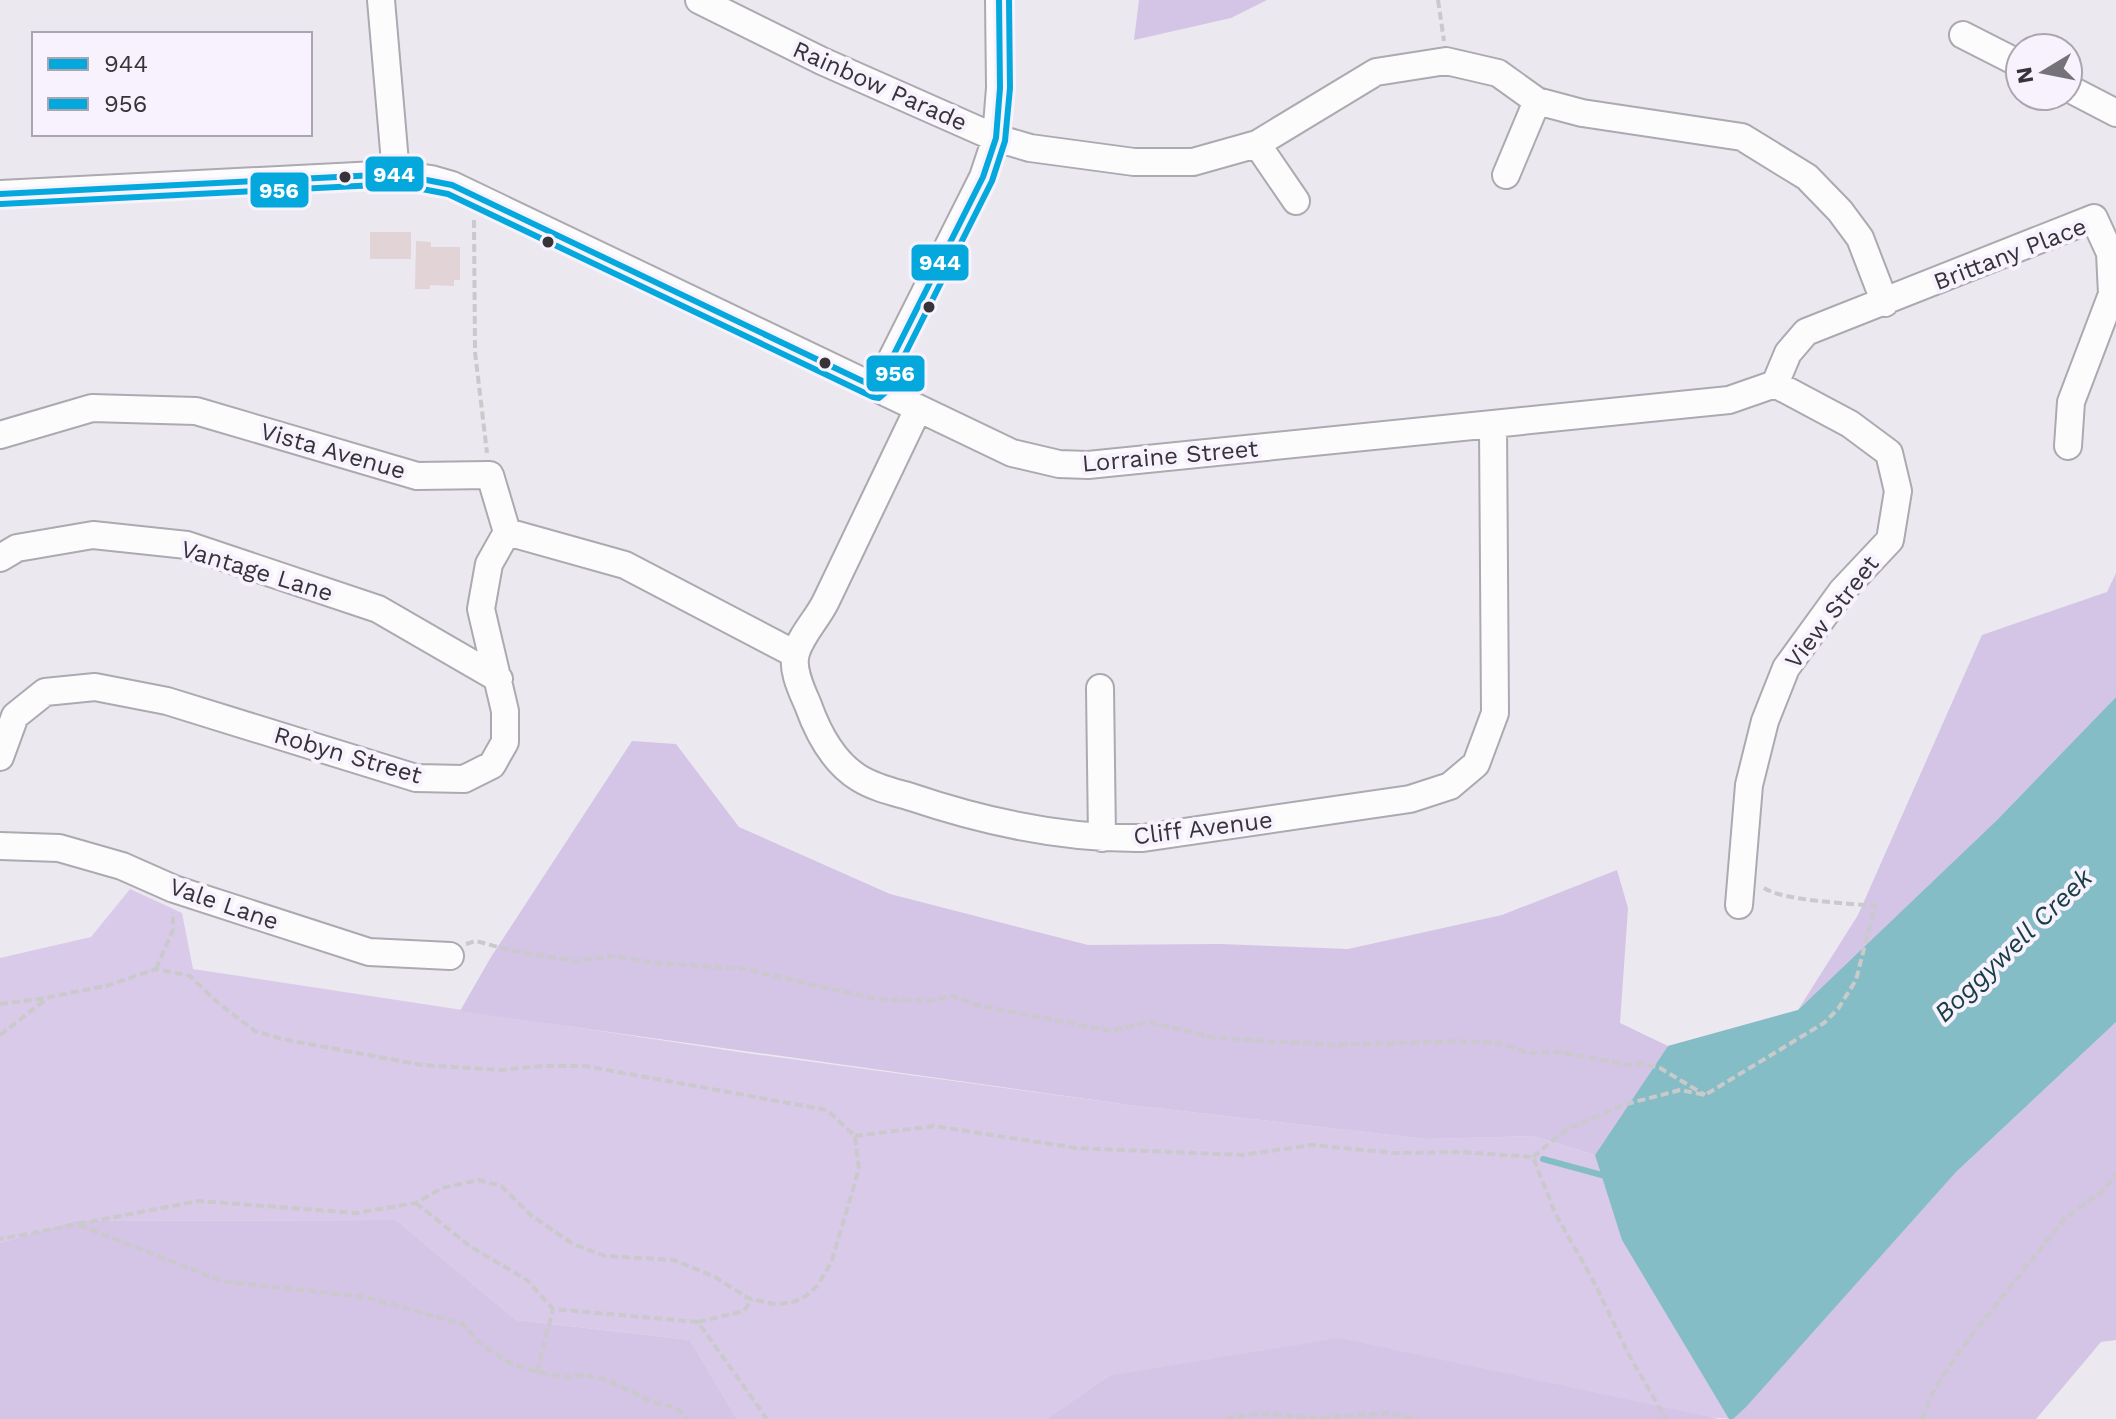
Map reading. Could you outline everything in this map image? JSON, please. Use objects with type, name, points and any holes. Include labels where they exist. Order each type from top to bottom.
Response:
[{"type":"street","points":[[381,0],[396,174]]},
{"type":"street","name":"Rainbow Parade","points":[[699,0],[822,61],[996,138],[1057,153],[1134,162],[1193,162],[1257,144],[1376,72],[1446,61],[1498,73],[1537,101],[1582,113],[1742,137],[1807,177],[1840,211],[1860,238],[1885,303]]},
{"type":"street","points":[[877,388],[983,177],[996,138],[1000,88],[999,0]]},
{"type":"street","points":[[1963,35],[2004,56]]},
{"type":"street","points":[[2084,96],[2116,113]]},
{"type":"street","points":[[1506,175],[1537,101]]},
{"type":"street","points":[[1257,144],[1296,201]]},
{"type":"street","name":"Lorraine Street","points":[[0,194],[396,174],[431,179],[452,185],[1012,453],[1074,464],[1729,400],[1775,384]]},
{"type":"street","name":"Brittany Place","points":[[1775,384],[1788,353],[1806,332],[2094,218],[2109,233],[2112,294],[2071,402],[2068,446]]},
{"type":"street","name":"View Street","points":[[1739,905],[1749,785],[1765,721],[1786,668],[1842,591],[1890,540],[1898,491],[1889,453],[1850,424],[1775,384]]},
{"type":"street","name":"Vista Avenue","points":[[0,435],[92,408],[196,411],[417,476],[490,475]]},
{"type":"street","points":[[490,475],[507,532],[625,565],[795,654],[818,618],[918,409]]},
{"type":"street","name":"Cliff Avenue","points":[[795,654],[796,675],[813,720],[838,760],[861,779],[930,804],[1063,835],[1143,838],[1410,799],[1450,786],[1476,764],[1495,713],[1493,425]]},
{"type":"street","name":"Robyn Street","points":[[0,757],[15,716],[45,692],[95,687],[167,701],[416,778],[464,779],[492,765],[505,742],[505,711],[481,609],[489,564],[507,532]]},
{"type":"street","name":"Vantage Lane","points":[[0,558],[17,548],[93,535],[187,545],[378,609],[499,679]]},
{"type":"street","points":[[1100,688],[1102,838]]},
{"type":"street","name":"Vale Lane","points":[[0,846],[59,848],[122,866],[174,889],[369,952],[450,956]]},
{"type":"path","points":[[1438,0],[1446,61]]},
{"type":"path","points":[[474,220],[475,352],[490,475]]},
{"type":"path","points":[[855,1136],[934,1126],[1076,1148],[1243,1155],[1312,1145],[1394,1153],[1461,1152],[1533,1157],[1567,1129],[1623,1105],[1680,1090],[1705,1095],[1785,1049],[1824,1023],[1838,1009],[1856,980],[1875,906],[1770,892],[1741,874]]},
{"type":"path","points":[[156,969],[173,930],[174,889]]},
{"type":"path","points":[[450,956],[463,945],[476,941],[575,961],[613,956],[656,963],[745,969],[876,999],[928,1001],[952,996],[977,1005],[1111,1031],[1149,1022],[1215,1038],[1335,1045],[1467,1041],[1504,1044],[1527,1053],[1559,1052],[1628,1065],[1642,1063],[1660,1068],[1705,1095]]},
{"type":"path","points":[[0,1004],[106,986],[156,969],[190,976],[217,1002],[255,1031],[282,1039],[422,1065],[501,1070],[585,1066],[827,1110],[855,1136],[859,1169],[831,1263],[817,1286],[791,1303],[773,1304],[752,1299],[715,1277],[674,1260],[605,1256],[573,1244],[532,1216],[501,1186],[479,1180],[442,1188],[416,1203],[356,1213],[199,1201],[0,1239]]},
{"type":"path","points":[[0,1035],[49,997]]},
{"type":"path","points":[[1533,1157],[1555,1213],[1666,1419]]},
{"type":"path","points":[[1922,1419],[1932,1394],[1960,1350],[2066,1217],[2103,1191],[2116,1174]]},
{"type":"path","points":[[416,1203],[471,1247],[527,1280],[553,1309],[698,1322],[744,1311],[752,1299]]},
{"type":"path","points":[[77,1224],[222,1281],[365,1297],[463,1324],[479,1343],[510,1363],[565,1377],[584,1375],[607,1380],[652,1402],[675,1407],[687,1419]]},
{"type":"path","points":[[537,1372],[553,1309]]},
{"type":"path","points":[[698,1322],[767,1419]]},
{"type":"path","points":[[1226,1419],[1259,1413],[1317,1418],[1387,1413],[1418,1419]]},
{"type":"shaded area","points":[[1139,0],[1267,0],[1231,18],[1134,40]]},
{"type":"shaded area","points":[[2116,573],[2116,697],[1995,822],[1798,1010],[1858,915],[1982,635],[2107,592]]},
{"type":"shaded area","points":[[632,741],[676,744],[739,827],[890,894],[1088,945],[1220,944],[1348,949],[1502,915],[1617,870],[1628,908],[1620,1023],[1668,1046],[1595,1155],[1533,1136],[1426,1139],[1130,1105],[460,1011],[491,957]]},
{"type":"shaded area","points":[[1995,822],[2116,1022],[1956,1172],[1733,1419],[1109,1376],[1046,1419],[737,1419],[690,1340],[516,1320],[396,1220],[74,1221],[0,1243],[0,958],[91,937],[130,889],[182,913],[193,969],[739,1052],[1130,1105],[1426,1139],[1533,1136],[1595,1155],[1668,1046],[1798,1010]]},
{"type":"shaded area","points":[[2116,1022],[2116,1340],[2101,1342],[2036,1419],[1733,1419],[1956,1172]]},
{"type":"shaded area","points":[[396,1220],[516,1320],[690,1340],[737,1419],[0,1419],[0,1243],[74,1221]]},
{"type":"shaded area","points":[[1339,1338],[1719,1419],[1046,1419],[1109,1376]]},
{"type":"water","points":[[2116,697],[2116,1022],[1956,1172],[1746,1407],[1729,1419],[1622,1240],[1595,1155],[1668,1046],[1798,1010],[1995,822]]},
{"type":"building","points":[[370,232],[411,232],[411,259],[370,259]]},
{"type":"building","points":[[416,241],[431,242],[431,247],[460,247],[460,280],[454,280],[454,286],[430,285],[430,289],[415,289]]},
{"type":"waterway","name":"Boggywell Creek","points":[[1543,1159],[1609,1177]]},
{"type":"transit line","name":"944","points":[[0,194],[396,174],[452,185],[877,388],[983,177],[996,138],[1000,88],[999,0]]},
{"type":"transit line","name":"956","points":[[1,204],[396,184],[448,194],[879,398],[886,392],[992,181],[1005,141],[1010,88],[1009,0]]}]
